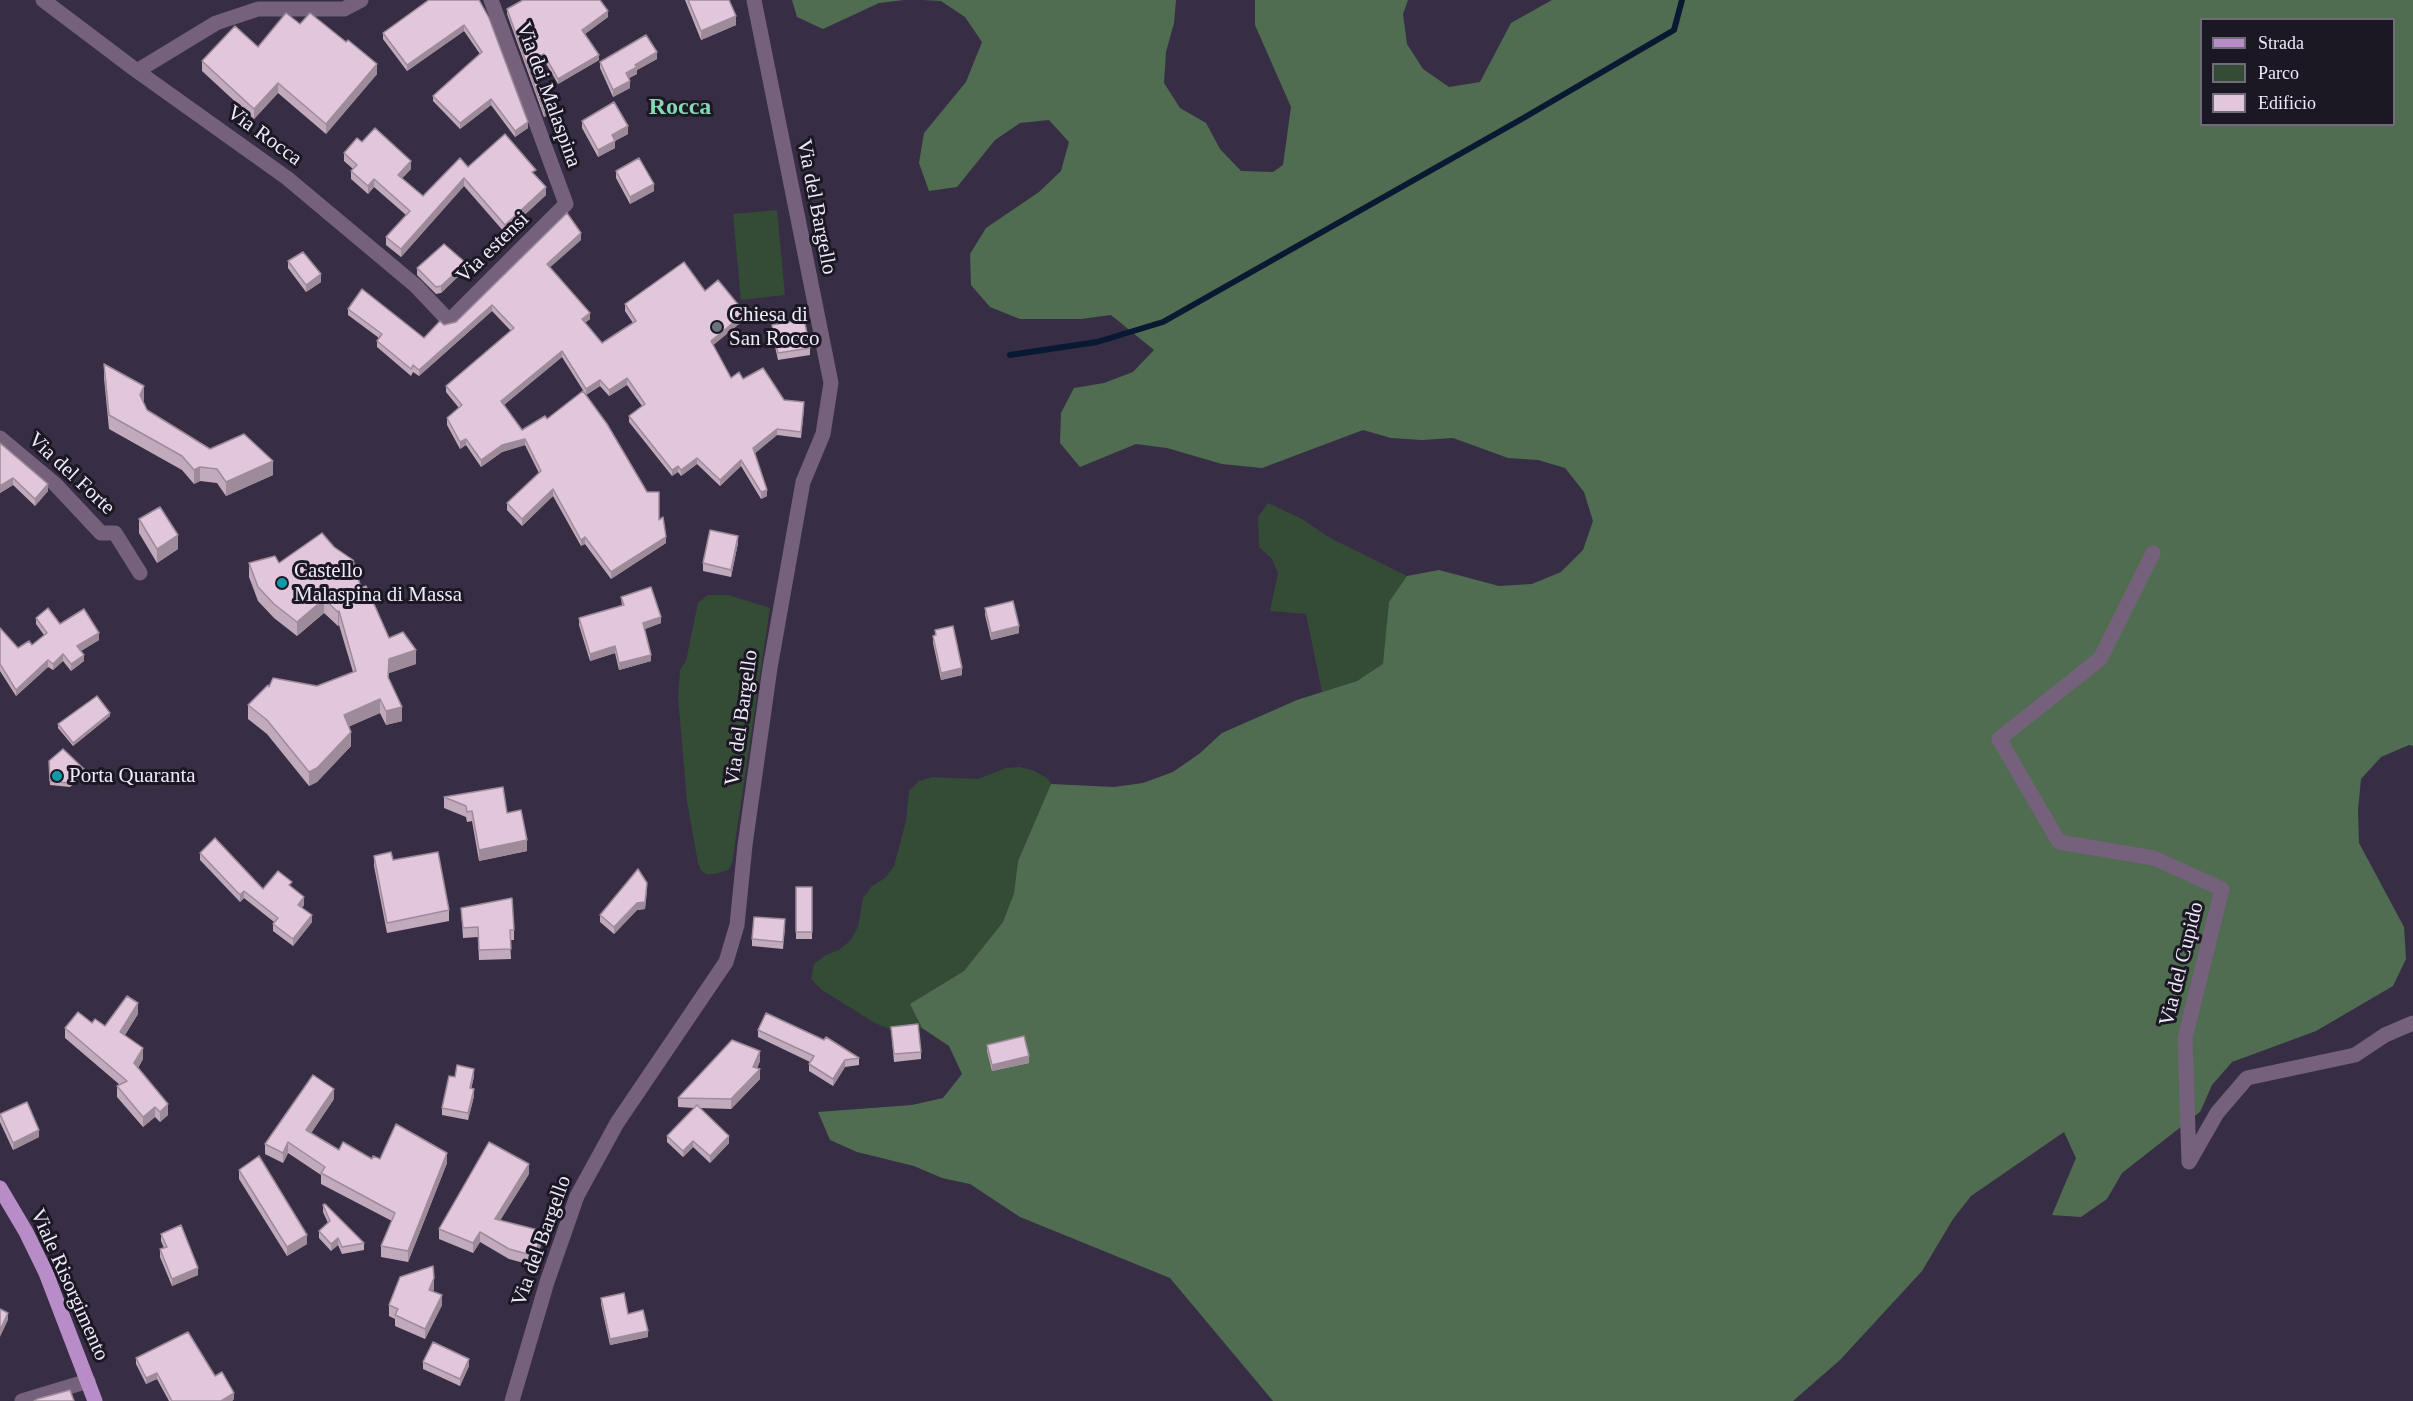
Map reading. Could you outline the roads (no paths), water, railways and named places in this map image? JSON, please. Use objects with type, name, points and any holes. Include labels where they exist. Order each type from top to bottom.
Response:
[{"type":"main road","name":"Viale Risorgimento","points":[[0,1188],[26,1232],[46,1273],[95,1401]]},
{"type":"street","name":"Via Rocca","points":[[43,0],[137,71],[287,178],[416,286],[449,321]]},
{"type":"street","points":[[137,71],[216,23],[258,9],[344,9],[361,0]]},
{"type":"street","name":"Via dei Malaspina","points":[[491,0],[566,204]]},
{"type":"street","name":"Via del Bargello","points":[[512,1401],[547,1282],[577,1196],[617,1123],[726,962],[737,925],[745,845],[770,668],[803,482],[823,434],[831,383],[754,0]]},
{"type":"street","name":"Via estensi","points":[[449,321],[566,204]]},
{"type":"street","name":"Via del Forte","points":[[0,438],[55,484],[101,533],[115,533],[140,573]]},
{"type":"street","name":"Via del Cupido","points":[[2153,553],[2100,659],[1999,739],[2060,842],[2154,858],[2222,889],[2185,1038],[2189,1162],[2217,1113],[2247,1078],[2355,1055],[2385,1035],[2413,1023]]},
{"type":"street","points":[[22,1401],[88,1381]]},
{"type":"waterway","points":[[1010,355],[1097,342],[1163,322],[1674,30],[1682,0]]},
{"type":"place","name":"Chiesa di San Rocco","points":[[717,327]]},
{"type":"place","name":"Castello Malaspina di Massa","points":[[282,583]]},
{"type":"place","name":"Porta Quaranta","points":[[57,776]]},
{"type":"district","name":"Rocca","points":[[680,108]]}]
